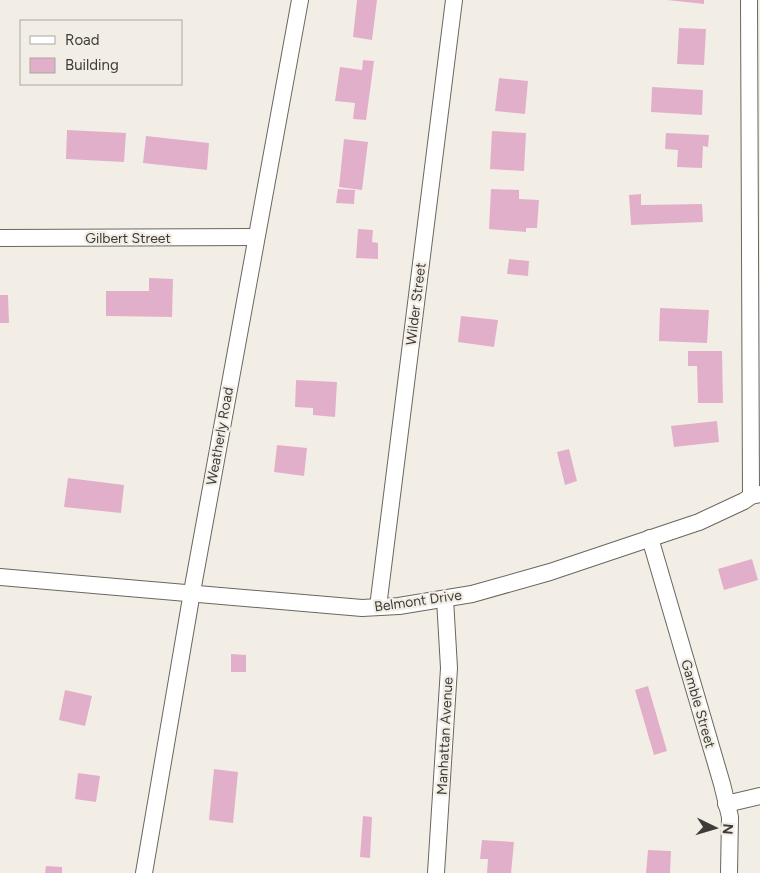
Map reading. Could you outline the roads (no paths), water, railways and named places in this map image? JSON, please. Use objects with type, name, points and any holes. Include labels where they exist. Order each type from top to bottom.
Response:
[{"type":"street","name":"Weatherly Road","points":[[144,873],[192,592],[300,0]]},
{"type":"street","name":"Wilder Street","points":[[378,607],[454,0]]},
{"type":"street","points":[[749,0],[755,495]]},
{"type":"street","name":"Gilbert Street","points":[[0,238],[256,237]]},
{"type":"street","name":"Belmont Drive","points":[[0,578],[192,592],[362,608],[378,607],[472,594],[550,572],[699,522],[755,495]]},
{"type":"street","name":"Gamble Street","points":[[650,538],[726,804],[731,836],[729,873]]},
{"type":"street","name":"Manhattan Avenue","points":[[436,873],[449,668],[445,599]]},
{"type":"street","points":[[726,804],[760,796]]}]
